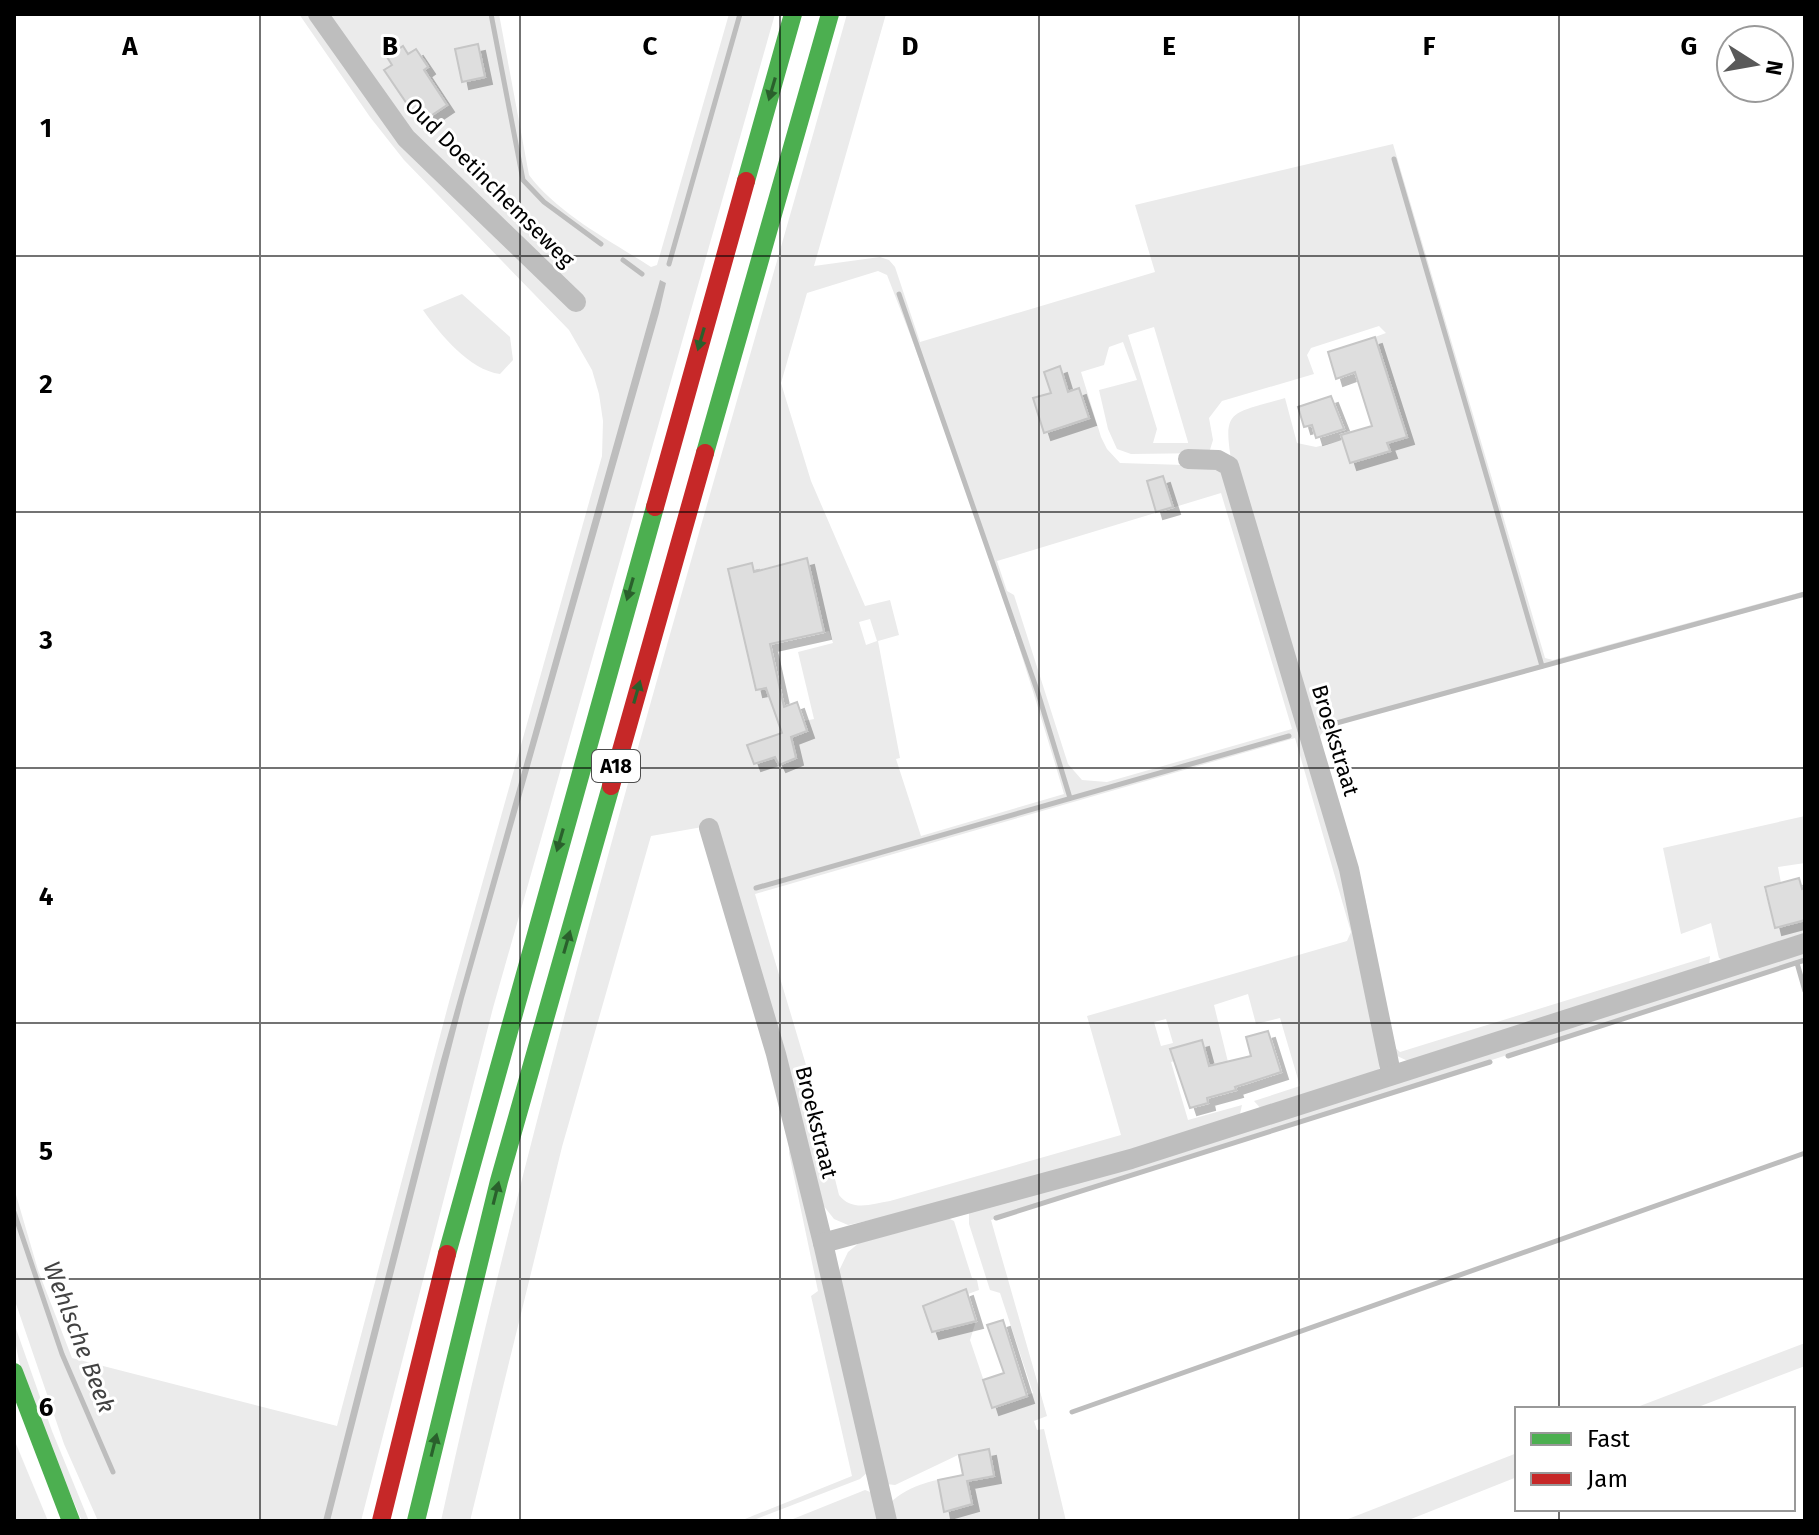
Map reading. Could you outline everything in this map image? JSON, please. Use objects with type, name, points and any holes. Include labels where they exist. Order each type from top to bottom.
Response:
[{"type":"main road","name":"A18","points":[[381,1521],[471,1163],[793,14]]},
{"type":"main road","name":"A18","points":[[416,1521],[499,1181],[830,14]]},
{"type":"main road","points":[[14,1372],[71,1521]]},
{"type":"street","name":"Oud Doetinchemseweg","points":[[318,14],[406,138],[576,302]]},
{"type":"street","name":"Broekstraat","points":[[1188,459],[1218,460],[1229,466],[1349,869],[1391,1073]]},
{"type":"street","name":"Broekstraat","points":[[709,828],[768,1025],[823,1243],[887,1521]]},
{"type":"street","points":[[823,1243],[1131,1159],[1391,1073],[1805,943]]},
{"type":"shaded area","points":[[299,14],[309,14],[418,139],[326,14],[499,14],[529,175],[570,214],[651,267],[657,265],[729,14],[775,14],[493,1008],[361,1521],[98,1521],[64,1444],[14,1298],[14,1188],[38,1270],[72,1358],[337,1426],[449,1002],[602,456],[603,421],[599,394],[592,370],[569,330],[404,160],[370,117]]},
{"type":"shaded area","points":[[847,14],[886,14],[814,266],[880,257],[889,260],[895,267],[920,342],[1155,272],[1135,205],[1393,144],[1545,658],[1553,660],[1805,591],[1805,596],[1340,724],[1321,734],[1319,741],[1365,898],[1394,1047],[1400,1052],[1710,956],[1709,967],[1410,1062],[1393,1054],[1351,859],[1233,471],[1228,435],[1233,417],[1240,412],[1285,398],[1297,443],[1316,447],[1343,440],[1350,463],[1390,451],[1388,442],[1406,436],[1402,420],[1383,425],[1382,421],[1399,416],[1375,337],[1386,333],[1379,326],[1311,348],[1307,355],[1314,374],[1222,401],[1209,418],[1213,440],[1209,453],[1131,454],[1117,449],[1108,429],[1099,390],[1137,380],[1123,342],[1109,347],[1104,365],[1081,372],[1107,449],[1120,463],[1216,466],[1228,482],[1350,890],[1383,1051],[1379,1069],[1373,1075],[1262,1110],[1254,1101],[1300,1086],[1280,1018],[1256,1024],[1248,994],[1214,1005],[1228,1062],[1209,1067],[1201,1040],[1186,1044],[1189,1057],[1171,1062],[1188,1120],[1242,1105],[1239,1118],[1006,1190],[848,1225],[834,1219],[819,1200],[759,963],[714,825],[651,836],[562,1147],[470,1521],[441,1521],[485,1331],[581,953]],"holes":[[[878,271],[887,275],[982,533],[1064,794],[921,836],[896,759],[900,758],[878,641],[899,635],[890,600],[865,606],[811,481],[781,383],[807,293]],[[1154,327],[1188,443],[1153,443],[1157,429],[1128,335]],[[1221,493],[1292,729],[1107,782],[1082,780],[1068,764],[1014,595],[1007,591],[997,561]],[[807,558],[824,632],[829,631],[833,643],[798,652],[814,719],[804,721],[807,731],[791,737],[796,758],[780,764],[775,757],[754,764],[748,746],[782,734],[774,711],[785,706],[780,686],[756,689],[728,569],[751,563],[754,571]],[[870,619],[877,641],[866,645],[859,622]],[[1295,738],[1351,932],[1347,941],[1087,1016],[1121,1135],[890,1201],[869,1205],[850,1204],[839,1195],[809,1075],[755,894]],[[1166,1019],[1173,1043],[1161,1046],[1154,1022]]]},
{"type":"shaded area","points":[[660,280],[666,283],[659,313],[464,998],[330,1521],[323,1521],[439,1067]]},
{"type":"shaded area","points":[[462,294],[510,337],[513,360],[500,374],[477,366],[466,358],[423,310]]},
{"type":"shaded area","points":[[1805,816],[1805,863],[1778,867],[1781,883],[1764,888],[1775,927],[1805,920],[1805,935],[1725,961],[1719,958],[1711,923],[1681,934],[1663,848]]},
{"type":"shaded area","points":[[1805,950],[1805,960],[991,1220],[1047,1416],[1034,1421],[1037,1430],[1044,1429],[1066,1521],[894,1521],[890,1503],[898,1496],[924,1483],[963,1475],[958,1455],[895,1485],[886,1484],[837,1275],[848,1252],[859,1243],[948,1218],[954,1221],[972,1278],[977,1280],[979,1290],[968,1294],[976,1321],[970,1340],[993,1408],[1033,1393],[1000,1293],[990,1290],[969,1224],[969,1213]]},
{"type":"shaded area","points":[[790,1142],[868,1472],[860,1479],[751,1521],[740,1521],[852,1476],[811,1296],[818,1291],[789,1153]]},
{"type":"shaded area","points":[[14,1323],[52,1431],[89,1521],[82,1521],[40,1423],[22,1370]]},
{"type":"shaded area","points":[[1805,1343],[1805,1366],[1698,1407],[1637,1407]]},
{"type":"shaded area","points":[[14,1439],[48,1521],[14,1521]]},
{"type":"shaded area","points":[[1515,1454],[1515,1478],[1406,1521],[1343,1521]]},
{"type":"shaded area","points":[[865,1490],[873,1493],[880,1521],[788,1521]]},
{"type":"building","points":[[478,44],[485,77],[462,82],[455,49]]},
{"type":"building","points":[[403,46],[408,54],[416,49],[428,67],[424,70],[447,105],[420,123],[384,70],[392,65],[387,57]]},
{"type":"building","points":[[1375,337],[1407,437],[1387,443],[1390,451],[1350,463],[1341,435],[1372,426],[1355,372],[1336,379],[1328,352]]},
{"type":"building","points":[[1060,366],[1068,392],[1079,388],[1089,418],[1044,433],[1033,398],[1051,393],[1044,372]]},
{"type":"building","points":[[1331,396],[1344,429],[1316,438],[1312,425],[1304,427],[1298,407]]},
{"type":"building","points":[[1163,476],[1173,507],[1156,512],[1147,481]]},
{"type":"building","points":[[807,558],[824,632],[770,644],[784,707],[797,702],[807,731],[791,737],[796,758],[779,765],[775,757],[754,764],[747,745],[782,733],[766,688],[756,690],[728,569],[752,563],[754,572]]},
{"type":"building","points":[[1799,878],[1802,889],[1805,888],[1805,920],[1775,928],[1765,887]]},
{"type":"building","points":[[1268,1031],[1281,1072],[1207,1098],[1208,1103],[1190,1108],[1170,1049],[1202,1040],[1209,1066],[1251,1056],[1246,1037]]},
{"type":"building","points":[[966,1289],[976,1321],[932,1332],[923,1306]]},
{"type":"building","points":[[1003,1320],[1027,1396],[992,1408],[983,1380],[1004,1373],[987,1325]]},
{"type":"building","points":[[989,1449],[994,1476],[967,1481],[972,1504],[944,1512],[938,1480],[963,1475],[959,1455]]},
{"type":"waterway","points":[[491,14],[523,180],[544,202],[601,244]]},
{"type":"waterway","points":[[669,264],[740,14]]},
{"type":"waterway","points":[[1394,159],[1542,666]]},
{"type":"waterway","points":[[623,260],[642,274]]},
{"type":"waterway","points":[[899,294],[1038,693],[1070,798]]},
{"type":"waterway","points":[[1322,727],[1805,594]]},
{"type":"waterway","points":[[756,888],[1289,736]]},
{"type":"waterway","points":[[1508,1056],[1805,960]]},
{"type":"waterway","points":[[1797,963],[1805,991]]},
{"type":"waterway","points":[[996,1218],[1490,1062]]},
{"type":"waterway","points":[[1072,1412],[1805,1153]]},
{"type":"waterway","name":"Wehlsche Beek","points":[[14,1212],[62,1354],[113,1472]]},
{"type":"traffic: fast","points":[[746,181],[793,14]]},
{"type":"traffic: fast","points":[[705,453],[830,14]]},
{"type":"traffic: fast","points":[[447,1254],[655,507]]},
{"type":"traffic: fast","points":[[416,1521],[499,1181],[611,786]]},
{"type":"traffic: fast","points":[[14,1372],[71,1521]]},
{"type":"traffic: jam","points":[[655,507],[746,181]]},
{"type":"traffic: jam","points":[[611,786],[705,453]]},
{"type":"traffic: jam","points":[[381,1521],[447,1254]]}]
